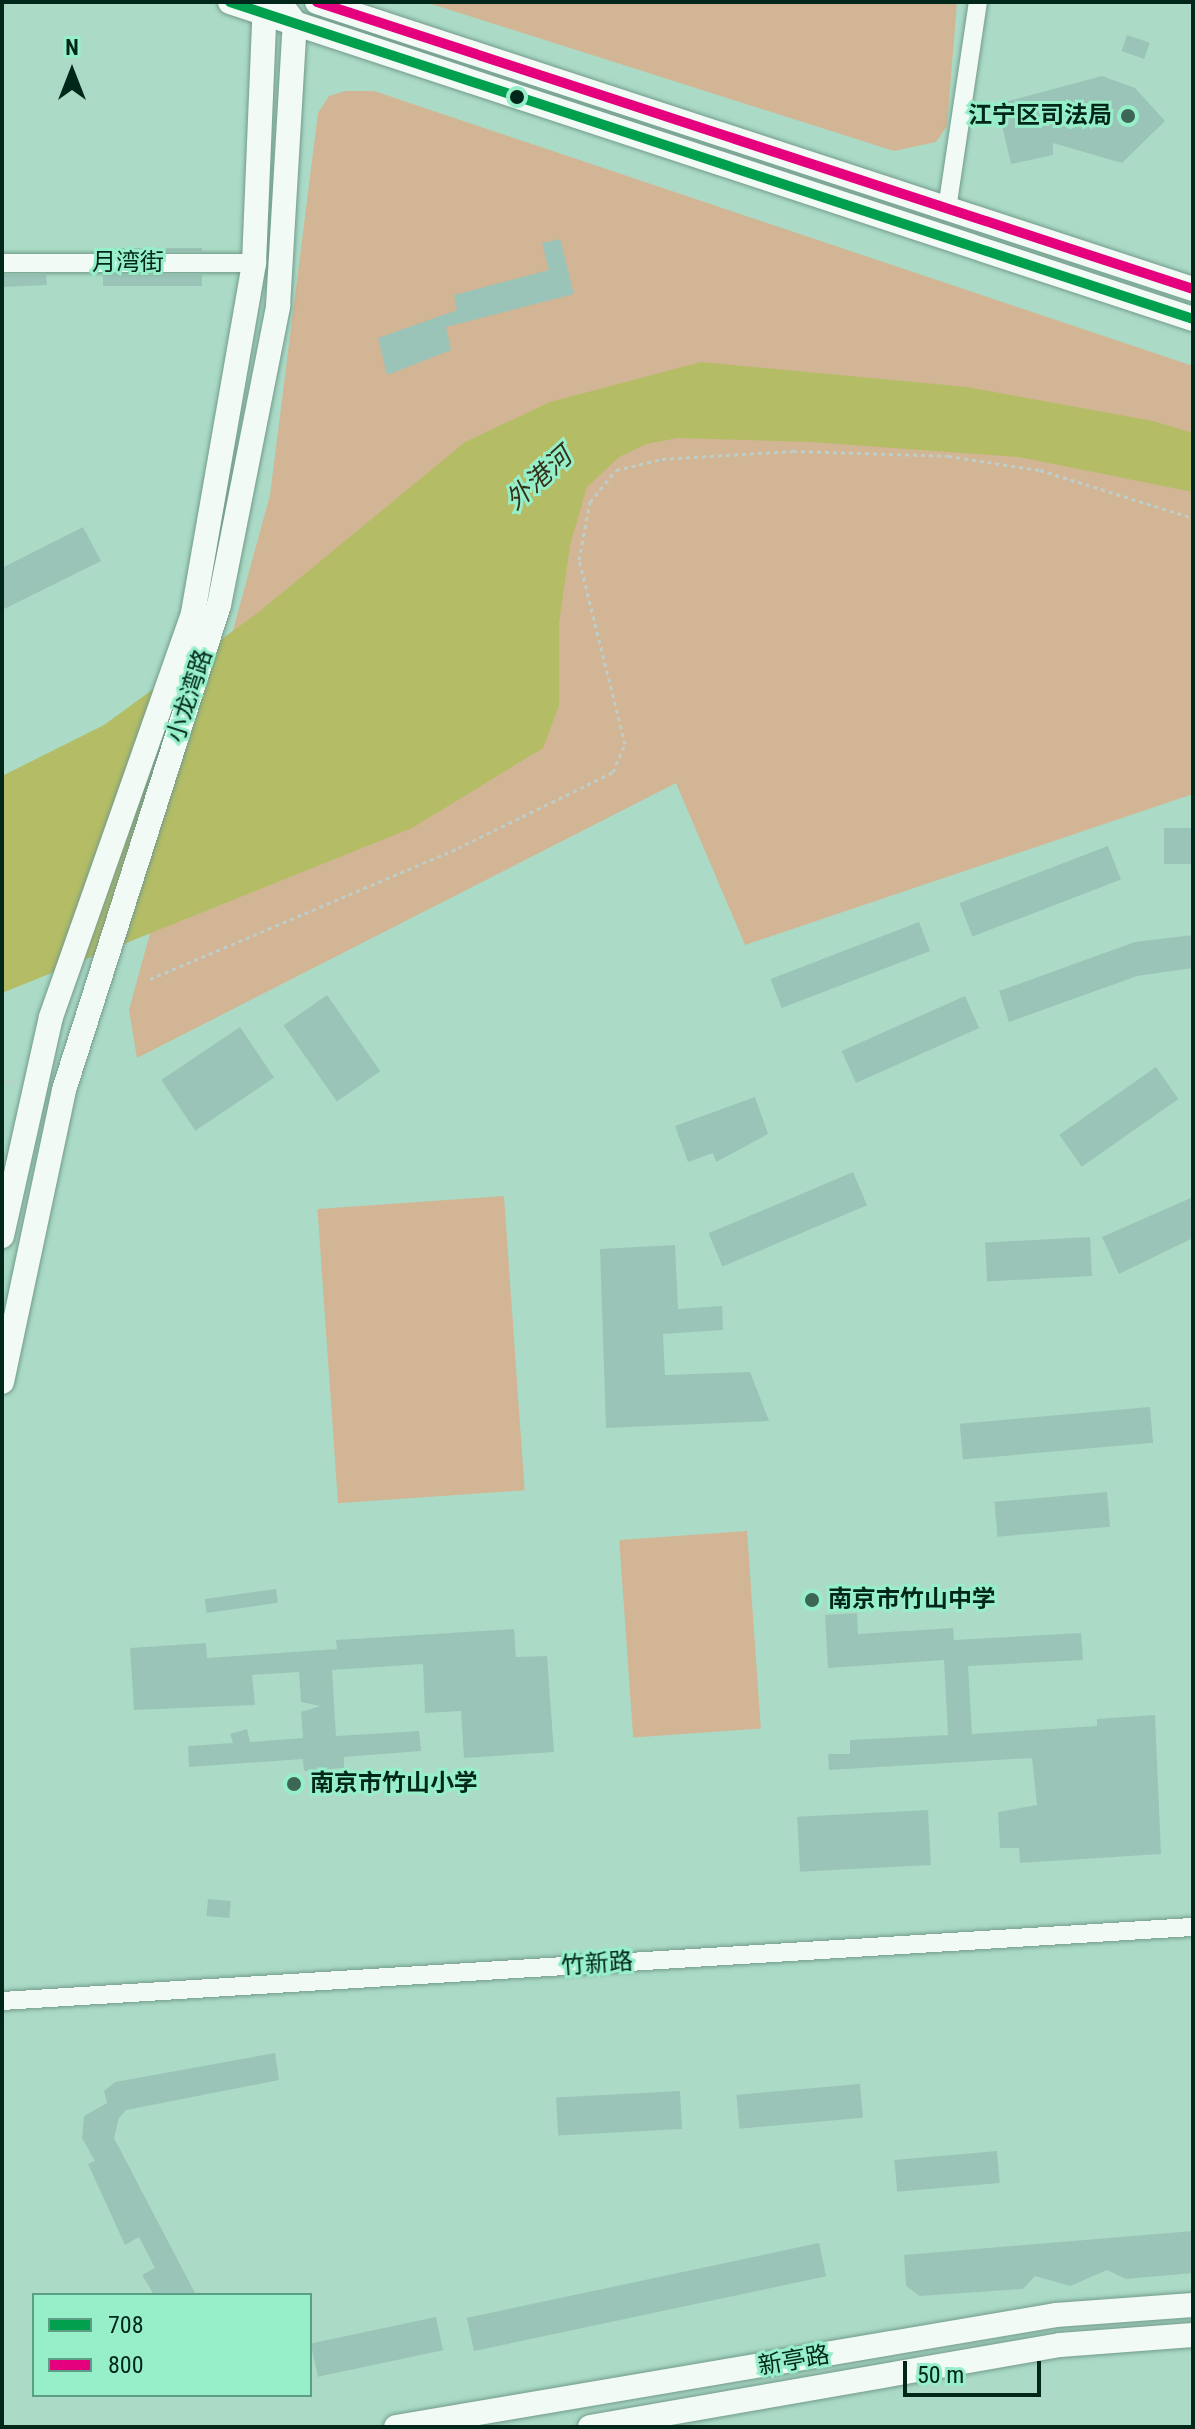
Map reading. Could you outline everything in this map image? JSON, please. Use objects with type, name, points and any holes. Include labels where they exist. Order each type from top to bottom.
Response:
[{"type":"main road","points":[[230,2],[270,6],[295,23],[1193,319]]},
{"type":"main road","points":[[317,2],[1193,289]]},
{"type":"main road","name":"小龙湾路","points":[[2,1236],[6,1197],[51,1017],[193,613],[254,263],[270,6]]},
{"type":"main road","name":"小龙湾路","points":[[2,1382],[64,1090],[219,605],[278,306],[295,23]]},
{"type":"main road","name":"新亭路","points":[[396,2427],[1056,2315],[1193,2305]]},
{"type":"main road","name":"新亭路","points":[[590,2427],[1060,2345],[1193,2335]]},
{"type":"street","points":[[947,209],[978,2]]},
{"type":"street","name":"月湾街","points":[[2,263],[254,263]]},
{"type":"street","points":[[6,1197],[39,1204]]},
{"type":"street","name":"竹新路","points":[[2,2001],[1193,1927]]},
{"type":"path","points":[[150,979],[458,848],[613,772],[624,759],[621,723],[579,560],[590,502],[616,470],[662,459],[793,451],[948,456],[1040,470],[1193,518]]},
{"type":"shaded area","points":[[425,2],[957,2],[947,126],[936,142],[894,151]]},
{"type":"shaded area","points":[[345,91],[374,91],[1193,366],[1193,794],[745,945],[676,783],[137,1058],[129,1010],[270,495],[318,113],[329,96]]},
{"type":"shaded area","points":[[504,1196],[525,1490],[338,1503],[317,1209]]},
{"type":"shaded area","points":[[747,1531],[761,1729],[633,1737],[619,1540]]},
{"type":"water","name":"外港河","points":[[701,362],[967,387],[1153,421],[1193,433],[1193,492],[1019,457],[811,442],[678,438],[646,444],[619,457],[587,487],[570,545],[559,624],[559,706],[543,748],[412,828],[2,993],[2,776],[104,725],[260,611],[465,442],[550,402]]},
{"type":"building","points":[[1127,35],[1150,43],[1144,59],[1121,51]]},
{"type":"building","points":[[1102,76],[1135,88],[1165,121],[1122,163],[1053,143],[1053,155],[1011,164],[997,104]]},
{"type":"building","points":[[560,239],[574,294],[446,327],[451,350],[387,375],[378,338],[457,310],[454,295],[549,270],[542,243]]},
{"type":"building","points":[[103,248],[202,248],[202,251],[103,251]]},
{"type":"building","points":[[2,275],[46,275],[47,285],[2,287]]},
{"type":"building","points":[[103,275],[202,275],[202,286],[103,286]]},
{"type":"building","points":[[83,527],[101,561],[2,610],[2,568]]},
{"type":"building","points":[[1164,828],[1193,828],[1193,864],[1164,864]]},
{"type":"building","points":[[1108,846],[1121,880],[972,937],[960,903]]},
{"type":"building","points":[[919,922],[930,951],[782,1008],[771,979]]},
{"type":"building","points":[[1193,935],[1193,968],[1137,976],[1009,1022],[999,991],[1135,942]]},
{"type":"building","points":[[327,995],[380,1071],[337,1102],[284,1025]]},
{"type":"building","points":[[965,996],[979,1028],[856,1083],[842,1051]]},
{"type":"building","points":[[240,1027],[274,1078],[195,1131],[161,1080]]},
{"type":"building","points":[[1156,1067],[1178,1099],[1082,1167],[1059,1135]]},
{"type":"building","points":[[755,1097],[768,1134],[716,1162],[713,1153],[688,1162],[675,1126]]},
{"type":"building","points":[[853,1172],[867,1205],[723,1266],[708,1233]]},
{"type":"building","points":[[1193,1197],[1193,1238],[1119,1274],[1102,1237]]},
{"type":"building","points":[[1090,1237],[1092,1276],[987,1281],[985,1242]]},
{"type":"building","points":[[675,1245],[678,1309],[722,1306],[723,1330],[663,1334],[665,1375],[750,1372],[769,1421],[606,1428],[600,1249]]},
{"type":"building","points":[[1150,1407],[1153,1443],[963,1460],[960,1424]]},
{"type":"building","points":[[1107,1492],[1110,1527],[997,1537],[994,1502]]},
{"type":"building","points":[[276,1589],[278,1603],[207,1613],[205,1599]]},
{"type":"building","points":[[857,1613],[858,1634],[953,1628],[954,1640],[1081,1633],[1083,1660],[968,1666],[972,1734],[1097,1726],[1097,1719],[1155,1715],[1161,1854],[1020,1863],[1019,1848],[1000,1848],[998,1812],[1037,1805],[1032,1758],[829,1770],[828,1754],[850,1754],[850,1740],[948,1735],[944,1660],[828,1668],[825,1615]]},
{"type":"building","points":[[514,1629],[516,1657],[547,1656],[554,1752],[464,1758],[461,1711],[425,1713],[423,1664],[332,1670],[336,1736],[419,1731],[421,1751],[344,1757],[344,1768],[304,1771],[303,1759],[189,1767],[188,1746],[233,1743],[230,1734],[247,1729],[250,1742],[303,1738],[301,1712],[320,1706],[301,1702],[299,1672],[252,1675],[255,1705],[134,1710],[130,1648],[206,1643],[207,1658],[337,1649],[336,1640]]},
{"type":"building","points":[[928,1810],[931,1865],[800,1872],[797,1817]]},
{"type":"building","points":[[208,1899],[231,1901],[229,1918],[207,1916]]},
{"type":"building","points":[[275,2053],[279,2080],[126,2110],[119,2118],[114,2138],[195,2293],[153,2293],[142,2275],[155,2268],[139,2237],[125,2245],[88,2164],[95,2161],[82,2138],[84,2116],[107,2103],[104,2091],[115,2082]]},
{"type":"building","points":[[860,2084],[863,2118],[739,2129],[736,2095]]},
{"type":"building","points":[[680,2091],[682,2129],[558,2135],[556,2097]]},
{"type":"building","points":[[997,2151],[1000,2183],[897,2192],[894,2160]]},
{"type":"building","points":[[1193,2231],[1193,2273],[1126,2279],[1107,2270],[1070,2286],[1035,2276],[1023,2289],[920,2296],[906,2286],[904,2255]]},
{"type":"building","points":[[819,2243],[826,2276],[474,2351],[467,2318]]},
{"type":"building","points":[[436,2317],[443,2350],[318,2377],[312,2343]]},
{"type":"transit line","name":"708","points":[[230,2],[1193,319]]},
{"type":"transit line","name":"800","points":[[317,2],[1193,289]]},
{"type":"place","name":"江宁区司法局","points":[[1128,116]]},
{"type":"place","name":"南京市竹山中学","points":[[812,1600]]},
{"type":"place","name":"南京市竹山小学","points":[[294,1784]]}]
